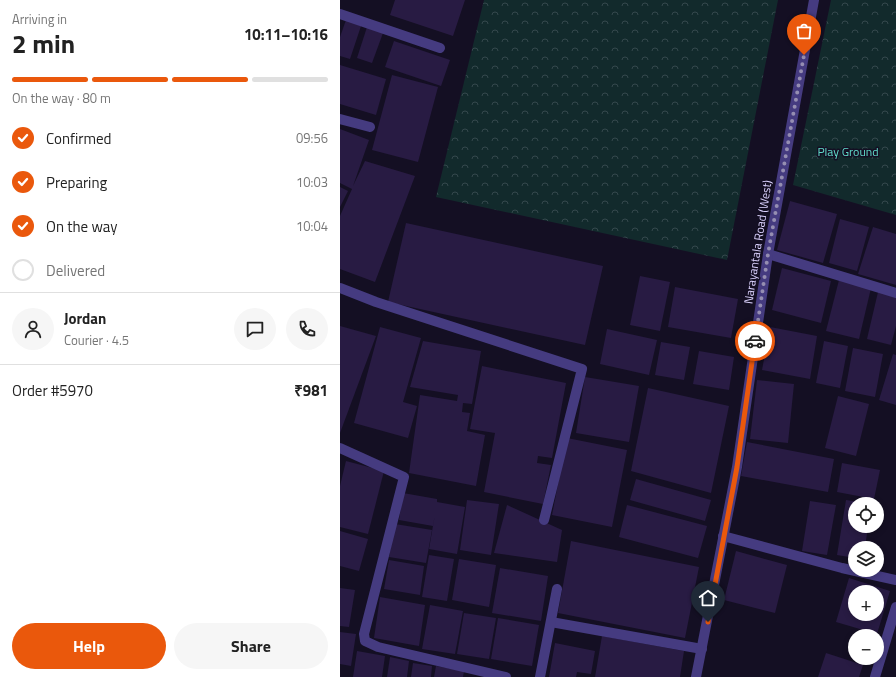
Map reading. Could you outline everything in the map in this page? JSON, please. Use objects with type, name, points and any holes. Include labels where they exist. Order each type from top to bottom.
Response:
[{"type":"street","name":"Narayantala Road (West)","points":[[696,677],[737,467],[768,254],[814,0]]},
{"type":"street","points":[[340,14],[440,48]]},
{"type":"street","points":[[340,119],[370,127]]},
{"type":"street","points":[[768,254],[896,293]]},
{"type":"street","points":[[340,288],[376,302],[582,369],[544,520]]},
{"type":"street","points":[[340,448],[404,477],[364,634],[365,641],[378,647],[506,677]]},
{"type":"street","points":[[723,536],[842,568],[896,580]]},
{"type":"street","points":[[540,677],[557,589]]},
{"type":"street","points":[[875,677],[896,607]]},
{"type":"street","points":[[551,622],[702,649]]},
{"type":"green space","points":[[484,0],[778,0],[727,260],[436,197]]},
{"type":"green space","name":"Play Ground","points":[[831,0],[896,0],[896,215],[793,185]]},
{"type":"building","points":[[395,0],[465,0],[453,36],[390,15]]},
{"type":"building","points":[[346,20],[361,26],[350,59],[340,56],[340,37]]},
{"type":"building","points":[[367,27],[383,33],[372,63],[357,58]]},
{"type":"building","points":[[394,41],[450,60],[441,86],[385,67]]},
{"type":"building","points":[[340,65],[386,79],[376,115],[340,104]]},
{"type":"building","points":[[392,75],[438,87],[418,162],[372,150]]},
{"type":"building","points":[[340,129],[369,140],[353,186],[365,161],[415,176],[375,282],[340,269],[340,216],[352,189],[340,183]]},
{"type":"building","points":[[340,187],[348,191],[340,207]]},
{"type":"building","points":[[790,201],[837,214],[823,263],[777,250]]},
{"type":"building","points":[[840,219],[869,227],[857,271],[829,263]]},
{"type":"building","points":[[406,223],[603,266],[585,345],[388,302]]},
{"type":"building","points":[[873,227],[896,234],[896,285],[858,274]]},
{"type":"building","points":[[782,268],[831,281],[821,323],[772,310]]},
{"type":"building","points":[[640,276],[670,282],[660,331],[630,325]]},
{"type":"building","points":[[839,280],[871,288],[859,339],[826,331]]},
{"type":"building","points":[[675,287],[738,299],[731,338],[668,327]]},
{"type":"building","points":[[878,292],[896,296],[896,326],[891,345],[867,339]]},
{"type":"building","points":[[340,326],[376,336],[340,433]]},
{"type":"building","points":[[380,327],[421,338],[403,402],[417,406],[408,438],[354,423]]},
{"type":"building","points":[[770,327],[817,336],[810,379],[762,370]]},
{"type":"building","points":[[607,329],[657,340],[649,375],[600,364]]},
{"type":"building","points":[[423,341],[481,351],[472,404],[463,403],[462,412],[470,413],[467,431],[485,435],[476,486],[409,473],[420,395],[457,401],[458,395],[410,387]]},
{"type":"building","points":[[824,341],[848,346],[840,388],[816,383]]},
{"type":"building","points":[[661,342],[690,347],[684,380],[655,375]]},
{"type":"building","points":[[853,348],[883,354],[875,397],[845,391]]},
{"type":"building","points":[[699,351],[734,357],[729,390],[693,384]]},
{"type":"building","points":[[893,354],[896,355],[896,405],[879,400]]},
{"type":"building","points":[[482,366],[566,383],[552,458],[538,456],[537,463],[551,465],[543,504],[484,492],[495,433],[470,429]]},
{"type":"building","points":[[585,377],[639,386],[629,442],[576,433]]},
{"type":"building","points":[[757,380],[794,384],[788,443],[750,439]]},
{"type":"building","points":[[648,388],[729,406],[711,493],[631,471]]},
{"type":"building","points":[[838,396],[869,404],[856,456],[825,448]]},
{"type":"building","points":[[567,438],[627,450],[612,527],[552,515]]},
{"type":"building","points":[[747,442],[834,459],[828,492],[741,476]]},
{"type":"building","points":[[346,461],[384,471],[368,534],[340,527],[340,486]]},
{"type":"building","points":[[842,463],[880,470],[874,497],[863,497],[837,492]]},
{"type":"building","points":[[636,479],[711,500],[705,521],[630,500]]},
{"type":"building","points":[[403,493],[437,499],[437,502],[465,507],[457,554],[429,549],[433,526],[399,520]]},
{"type":"building","points":[[467,500],[499,504],[491,555],[460,550]]},
{"type":"building","points":[[846,500],[848,500],[848,533],[867,533],[866,541],[848,541],[848,557],[837,555]]},
{"type":"building","points":[[810,501],[836,505],[827,555],[802,551]]},
{"type":"building","points":[[507,505],[562,530],[557,562],[494,553]]},
{"type":"building","points":[[627,505],[707,526],[698,558],[619,537]]},
{"type":"building","points":[[395,524],[432,530],[426,563],[389,557]]},
{"type":"building","points":[[340,531],[368,539],[359,571],[340,566]]},
{"type":"building","points":[[571,541],[699,567],[685,638],[558,613]]},
{"type":"building","points":[[736,551],[787,565],[775,613],[724,600]]},
{"type":"building","points":[[429,555],[454,559],[447,601],[422,597]]},
{"type":"building","points":[[459,559],[496,565],[489,607],[452,600]]},
{"type":"building","points":[[389,560],[424,566],[420,595],[384,589]]},
{"type":"building","points":[[500,568],[548,576],[541,621],[492,613]]},
{"type":"building","points":[[849,578],[871,585],[848,585],[848,621],[881,621],[879,629],[860,629],[836,622]]},
{"type":"building","points":[[340,588],[355,590],[349,627],[340,626]]},
{"type":"building","points":[[884,589],[890,591],[884,611]]},
{"type":"building","points":[[380,597],[425,605],[419,646],[374,638]]},
{"type":"building","points":[[430,605],[463,611],[455,654],[422,649]]},
{"type":"building","points":[[464,613],[496,618],[489,659],[457,654]]},
{"type":"building","points":[[498,618],[539,625],[532,666],[491,659]]},
{"type":"building","points":[[340,632],[356,634],[351,666],[340,664]]},
{"type":"building","points":[[602,636],[684,651],[680,677],[595,677]]},
{"type":"building","points":[[555,643],[595,651],[591,674],[577,672],[576,677],[549,677]]},
{"type":"building","points":[[357,651],[385,656],[382,677],[353,677]]},
{"type":"building","points":[[826,653],[848,660],[848,665],[863,665],[859,677],[818,677]]},
{"type":"building","points":[[390,657],[409,661],[407,677],[387,677]]},
{"type":"building","points":[[413,663],[432,666],[431,677],[411,677]]},
{"type":"building","points":[[436,666],[464,671],[463,677],[434,677]]},
{"type":"way so far","points":[[755,341],[768,254],[804,55]]},
{"type":"route","points":[[708,622],[737,467],[755,341]]}]
